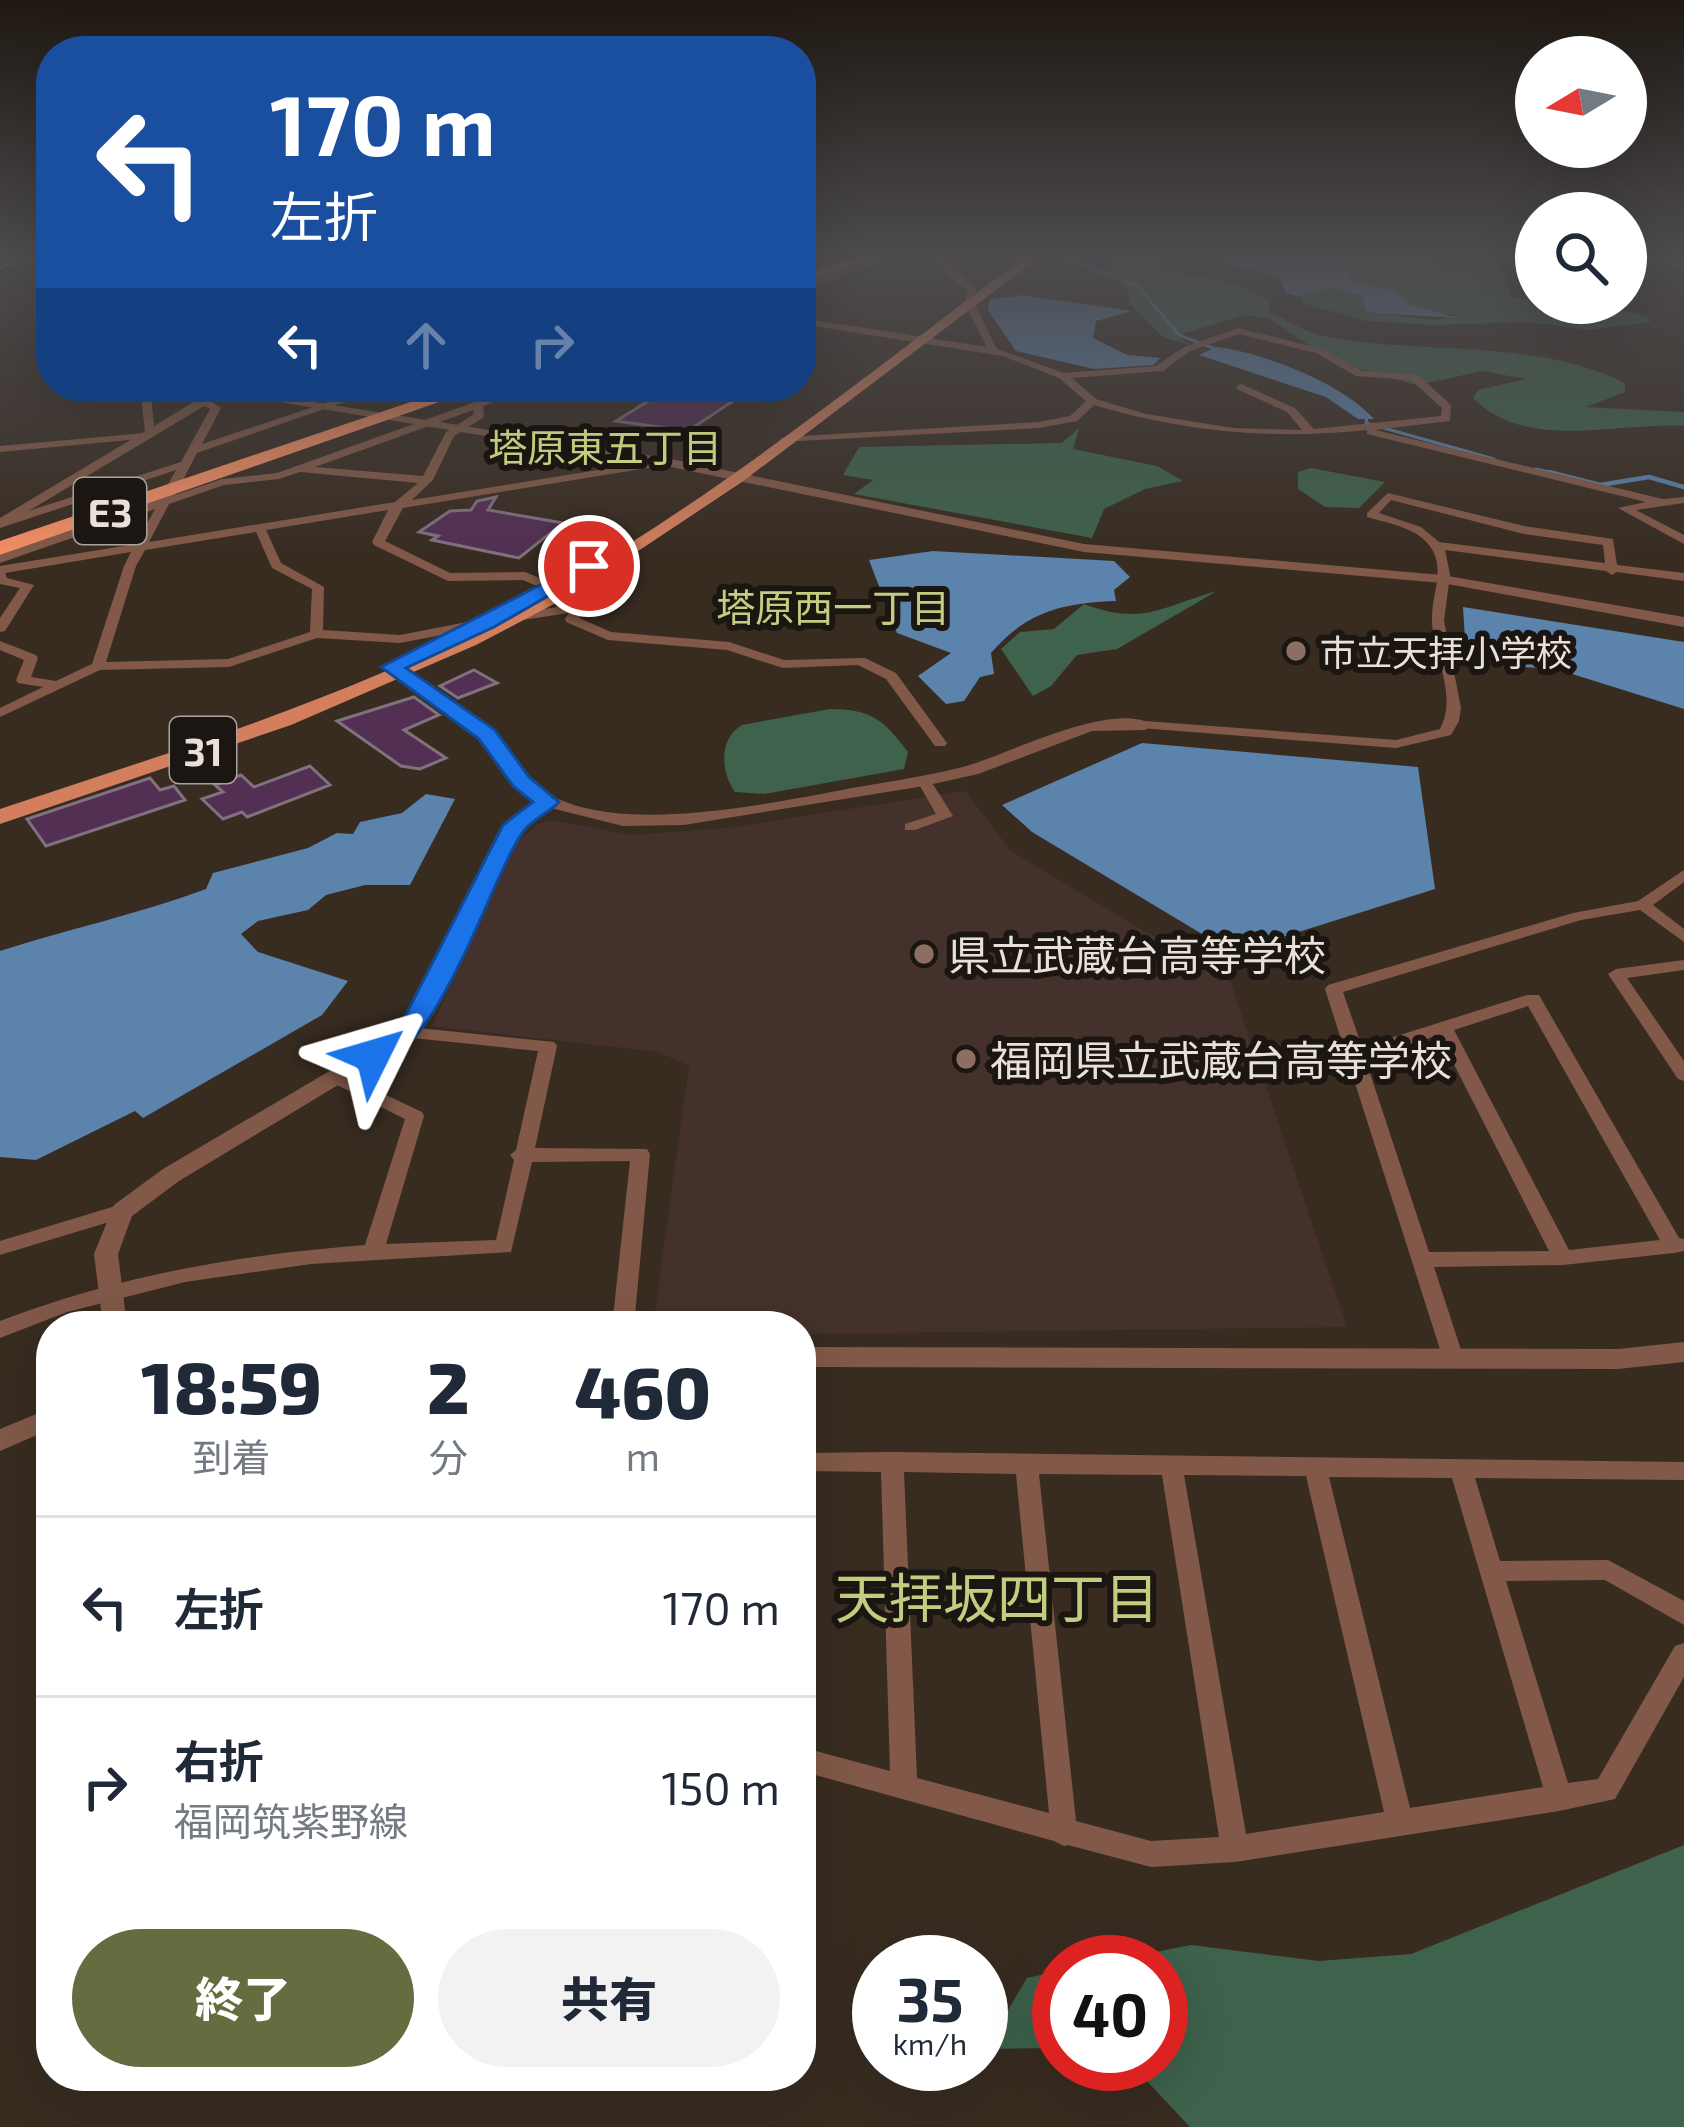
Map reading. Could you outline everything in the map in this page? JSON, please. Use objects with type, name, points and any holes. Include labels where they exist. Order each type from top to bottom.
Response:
[{"type":"highway","name":"E3","points":[[0,535],[380,404],[403,410],[444,402]]},
{"type":"highway","name":"E3","points":[[0,548],[202,463],[380,404]]},
{"type":"main road","name":"31","points":[[0,813],[284,721],[516,617],[628,552],[891,358]]},
{"type":"main road","name":"31","points":[[396,670],[619,547],[784,440],[892,358]]},
{"type":"street","points":[[1015,358],[1063,376],[1092,401],[1145,417],[1233,431],[1311,433],[1446,419],[1447,407],[1414,377],[1360,374],[1332,358]]},
{"type":"street","points":[[1063,376],[1159,369],[1174,358]]},
{"type":"street","points":[[1240,387],[1291,410],[1311,433]]},
{"type":"street","points":[[784,440],[1039,425],[1073,419],[1092,401]]},
{"type":"street","points":[[146,402],[149,435]]},
{"type":"street","points":[[0,524],[205,402],[216,408],[202,463],[166,502],[123,582],[98,666]]},
{"type":"street","points":[[308,402],[666,462],[1051,542],[1442,579],[1684,622]]},
{"type":"street","points":[[0,559],[222,482],[259,482],[298,469],[429,421],[464,402]]},
{"type":"street","points":[[476,402],[480,416],[450,434],[427,480],[395,509],[378,542],[448,577],[525,576],[543,584]]},
{"type":"street","points":[[0,524],[202,463],[326,405],[380,404]]},
{"type":"street","points":[[1358,429],[1658,501]]},
{"type":"street","points":[[0,449],[149,435]]},
{"type":"street","points":[[0,628],[28,585],[1,580],[0,572],[666,462]]},
{"type":"street","points":[[298,469],[427,480]]},
{"type":"street","points":[[396,670],[487,735],[521,782],[548,802],[593,817],[649,823],[924,782],[1090,726],[1145,725],[1396,744],[1446,732],[1455,715],[1438,619],[1446,565],[1436,545],[1418,529],[1371,515],[1388,496],[1524,530],[1609,542],[1612,571]]},
{"type":"street","points":[[1684,500],[1624,508],[1684,539]]},
{"type":"street","points":[[262,532],[276,566],[318,587],[316,634]]},
{"type":"street","points":[[1436,545],[1684,577]]},
{"type":"street","points":[[516,617],[577,604],[607,590],[626,566],[628,552]]},
{"type":"street","points":[[577,604],[572,622],[608,636],[729,646],[783,664],[860,661],[891,676],[940,743]]},
{"type":"street","points":[[3,714],[98,666],[229,663],[316,634],[400,639],[488,622]]},
{"type":"street","points":[[0,645],[31,658],[23,680],[60,685]]},
{"type":"street","points":[[910,826],[945,815],[924,782]]},
{"type":"street","points":[[0,1247],[122,1211],[171,1174],[409,1033],[514,825],[548,802]]},
{"type":"street","points":[[1453,1359],[1334,989],[1580,916],[1643,905],[1684,875]]},
{"type":"street","points":[[1643,905],[1684,937]]},
{"type":"street","points":[[1684,965],[1616,974],[1684,1076]]},
{"type":"street","points":[[1357,1055],[1533,999],[1679,1245],[1563,1258],[1423,1260]]},
{"type":"street","points":[[1444,1028],[1563,1258]]},
{"type":"street","points":[[44,1311],[217,1265],[374,1250],[504,1247],[520,1155],[548,1046],[409,1033]]},
{"type":"street","points":[[337,1078],[415,1117],[374,1250]]},
{"type":"street","points":[[520,1155],[640,1154],[624,1311]]},
{"type":"street","points":[[112,1311],[106,1254],[122,1211]]},
{"type":"street","points":[[0,1330],[36,1314]]},
{"type":"street","points":[[816,1357],[1618,1359],[1684,1352]]},
{"type":"street","points":[[0,1440],[36,1424]]},
{"type":"street","points":[[892,1461],[904,1789]]},
{"type":"street","points":[[816,1462],[1684,1471]]},
{"type":"street","points":[[1027,1466],[1064,1833]]},
{"type":"street","points":[[1172,1469],[1235,1850]]},
{"type":"street","points":[[1316,1469],[1399,1820]]},
{"type":"street","points":[[1461,1469],[1559,1798]]},
{"type":"street","points":[[1490,1571],[1608,1570],[1684,1614]]},
{"type":"street","points":[[816,1763],[1151,1854],[1235,1850],[1606,1790],[1684,1654]]},
{"type":"shaded area","name":"福岡県立武蔵台高等学校","points":[[965,791],[1011,851],[1231,983],[1347,1327],[816,1334],[816,1311],[655,1311],[689,1066],[659,1052],[432,1026],[517,843],[538,824],[550,820],[632,835],[727,828]]},
{"type":"green space","points":[[1328,358],[1551,359],[1625,383],[1625,392],[1586,407],[1684,412],[1684,426],[1545,430],[1494,415],[1473,398],[1478,390],[1526,379],[1482,371],[1417,385]]},
{"type":"green space","points":[[1079,428],[1073,449],[1157,466],[1183,481],[1145,489],[1104,509],[1092,538],[854,494],[873,480],[843,475],[859,447],[1062,443]]},
{"type":"green space","points":[[1311,468],[1385,482],[1359,508],[1325,507],[1298,489],[1298,472]]},
{"type":"green space","points":[[1217,591],[1117,649],[1077,655],[1051,686],[1033,696],[1001,649],[1020,632],[1054,629],[1084,604],[1137,614]]},
{"type":"green space","points":[[830,709],[856,711],[884,724],[908,752],[904,769],[764,794],[735,792],[724,756],[734,731],[742,725]]},
{"type":"green space","points":[[1684,1845],[1684,2127],[1190,2127],[1156,2091],[1188,2091],[1188,1946],[1319,1961],[1411,1954]]},
{"type":"green space","points":[[1032,1977],[1032,2048],[1008,2049],[1008,2010]]},
{"type":"water","points":[[1047,358],[1160,358],[1154,365],[1094,369]]},
{"type":"water","points":[[1209,358],[1265,358],[1343,394],[1374,419],[1358,419],[1326,397]]},
{"type":"water","points":[[933,551],[1114,561],[1130,577],[1114,590],[1116,601],[1063,607],[1018,627],[991,653],[994,674],[980,677],[964,701],[946,704],[918,676],[951,653],[897,633],[869,560]]},
{"type":"water","points":[[1463,607],[1684,642],[1684,709],[1553,668],[1511,667],[1466,656]]},
{"type":"water","points":[[1142,743],[1418,767],[1435,889],[1267,942],[1227,949],[1032,832],[1002,805]]},
{"type":"water","points":[[426,794],[455,799],[410,885],[365,885],[326,895],[308,910],[258,921],[241,934],[258,952],[348,981],[322,1015],[143,1118],[135,1111],[36,1160],[0,1157],[0,951],[206,889],[213,873],[308,848],[337,833],[353,834],[360,822],[402,813]]},
{"type":"building","points":[[647,402],[732,402],[688,431],[616,421]]},
{"type":"building","points":[[496,497],[488,510],[563,523],[519,558],[432,540],[438,536],[419,532],[450,511],[471,510],[477,501]]},
{"type":"building","points":[[474,670],[497,683],[458,698],[440,686]]},
{"type":"building","points":[[414,697],[439,715],[404,730],[446,758],[420,769],[401,766],[337,721]]},
{"type":"building","points":[[310,766],[330,785],[247,817],[242,812],[223,819],[202,799],[223,792],[215,785],[241,775],[254,787]]},
{"type":"building","points":[[150,778],[160,790],[174,786],[185,800],[46,846],[27,819]]},
{"type":"waterway","points":[[1367,415],[1366,423],[1494,459]]},
{"type":"waterway","points":[[1536,469],[1557,474]]},
{"type":"waterway","points":[[1549,472],[1557,474]]},
{"type":"waterway","points":[[1557,474],[1561,475]]},
{"type":"waterway","points":[[1557,474],[1600,485],[1649,477],[1684,487]]},
{"type":"tunnel","points":[[543,584],[568,598]]},
{"type":"place","name":"市立天拝小学校","points":[[1296,651]]},
{"type":"place","name":"県立武蔵台高等学校","points":[[924,954]]},
{"type":"place","name":"福岡県立武蔵台高等学校","points":[[966,1059]]},
{"type":"district","name":"塔原東五丁目","points":[[605,446]]},
{"type":"district","name":"塔原西一丁目","points":[[833,606]]},
{"type":"district","name":"天拝坂四丁目","points":[[997,1596]]},
{"type":"route","points":[[373,1056],[409,1033],[514,825],[548,802],[521,782],[487,735],[391,667],[488,622],[589,566]]}]
